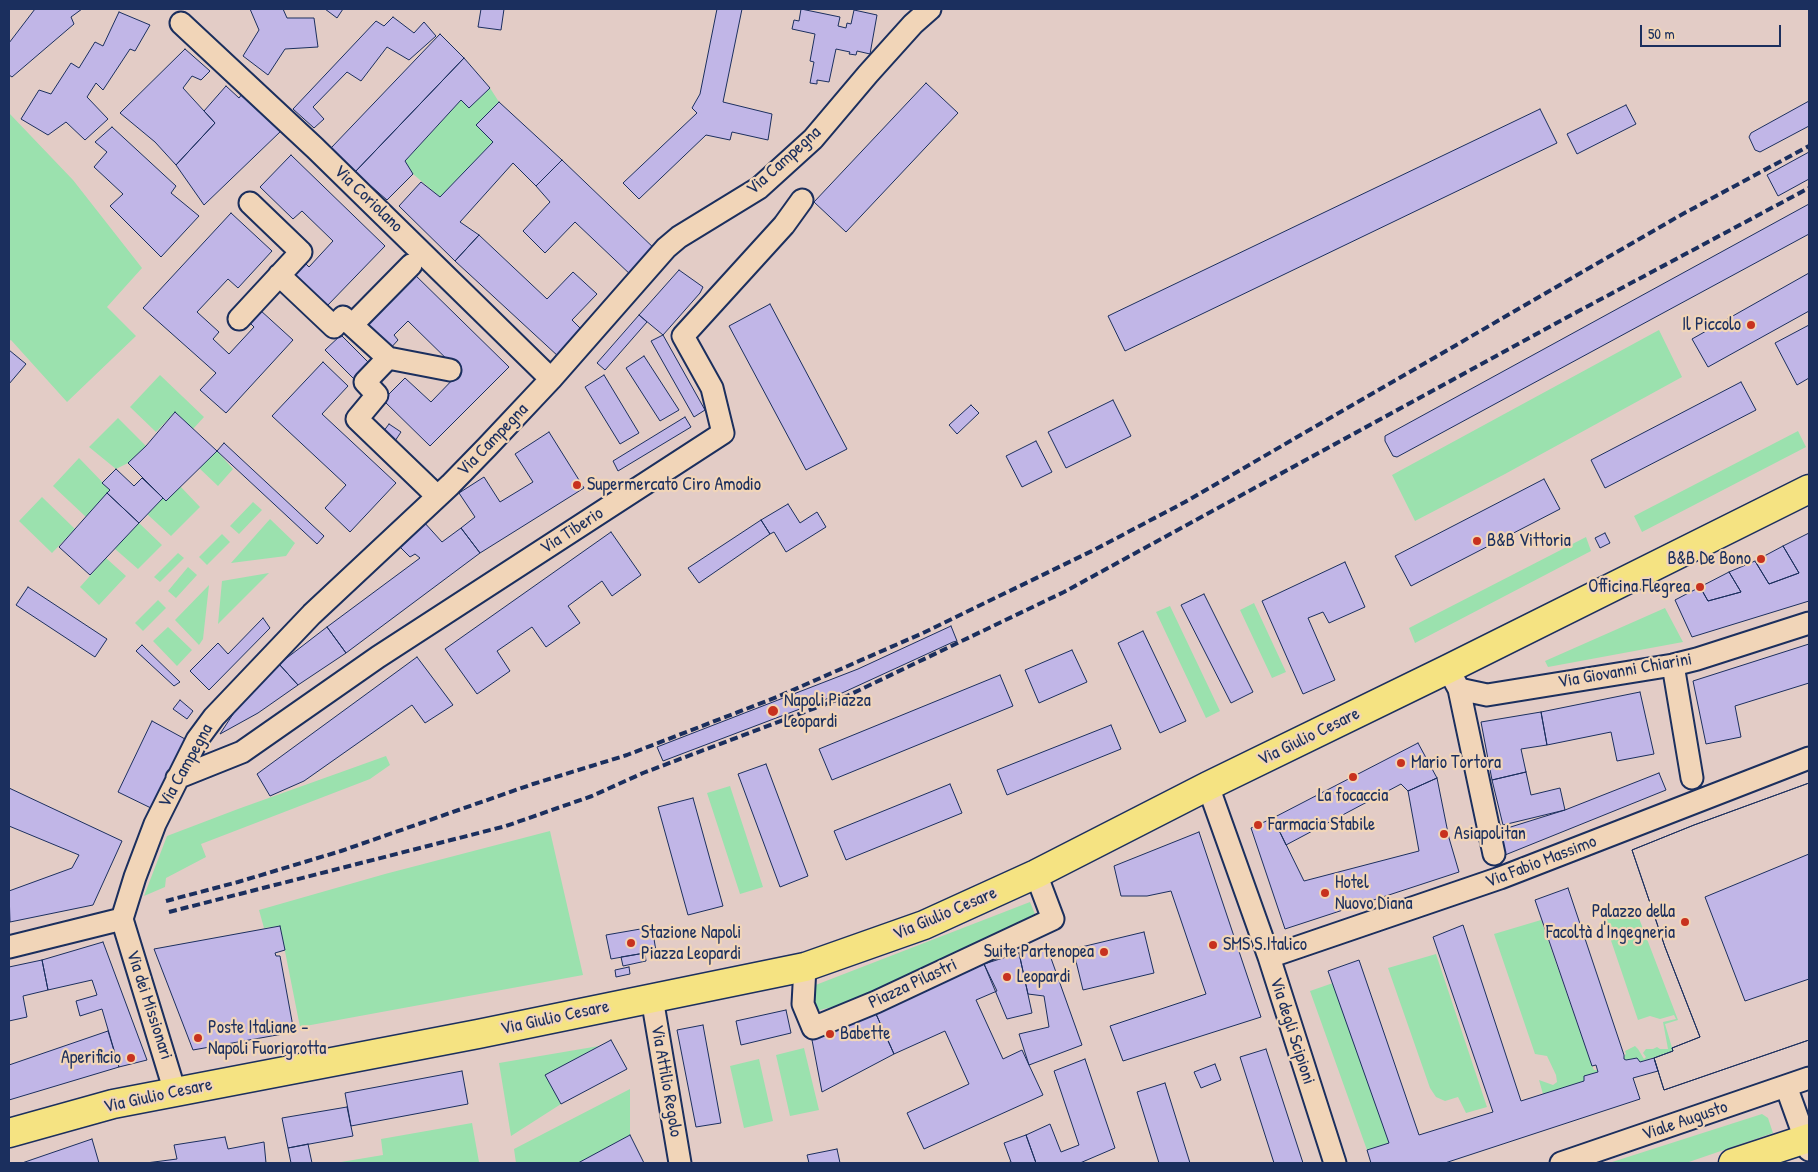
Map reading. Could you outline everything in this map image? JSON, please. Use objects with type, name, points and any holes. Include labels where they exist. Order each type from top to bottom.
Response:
[{"type":"main road","name":"Via Giulio Cesare","points":[[9,1133],[113,1104],[260,1077],[806,967],[924,925],[1036,874],[1208,786],[1454,679],[1808,494]]},
{"type":"main road","points":[[1733,1163],[1808,1143]]},
{"type":"street","name":"Via Campegna","points":[[122,919],[135,877],[155,824],[197,740],[214,717],[312,614],[437,496],[551,378],[666,248],[679,237],[759,188],[813,139],[874,67],[913,24],[930,9]]},
{"type":"street","name":"Via Coriolano","points":[[181,23],[316,148],[551,378]]},
{"type":"street","name":"Via Tiberio","points":[[177,778],[242,752],[378,657],[724,433],[712,388],[683,336],[784,225],[802,200]]},
{"type":"street","points":[[239,319],[301,252],[250,203]]},
{"type":"street","points":[[352,325],[411,265]]},
{"type":"street","points":[[279,276],[334,327],[343,317],[388,358],[450,370]]},
{"type":"street","points":[[388,358],[365,382],[378,395],[357,419],[437,496]]},
{"type":"street","name":"Via Giovanni Chiarini","points":[[1454,679],[1487,695],[1673,665],[1809,623]]},
{"type":"street","points":[[1673,665],[1692,778]]},
{"type":"street","points":[[1454,679],[1494,854]]},
{"type":"street","name":"Via Fabio Massimo","points":[[1269,957],[1500,878],[1809,758]]},
{"type":"street","name":"Via degli Scipioni","points":[[1208,786],[1269,957],[1335,1163]]},
{"type":"street","name":"Piazza Pilastri","points":[[806,967],[803,1004],[813,1028],[876,1002],[1053,919],[1036,874]]},
{"type":"street","points":[[9,947],[122,919]]},
{"type":"street","name":"Via dei Missionari","points":[[122,919],[175,1092]]},
{"type":"street","name":"Via Attilio Regolo","points":[[652,998],[680,1163]]},
{"type":"street","name":"Viale Augusto","points":[[1561,1163],[1809,1078]]},
{"type":"street","points":[[1786,1086],[1808,1143]]},
{"type":"green space","points":[[490,88],[499,102],[476,125],[493,142],[440,197],[413,174],[405,161],[461,100],[469,108]]},
{"type":"green space","points":[[9,113],[73,180],[142,268],[107,307],[136,336],[67,402],[11,340],[9,341]]},
{"type":"green space","points":[[1659,330],[1682,377],[1415,521],[1392,475]]},
{"type":"green space","points":[[160,375],[204,417],[193,429],[175,412],[156,432],[130,407]]},
{"type":"green space","points":[[118,418],[146,446],[128,463],[116,469],[89,447]]},
{"type":"green space","points":[[1798,431],[1806,447],[1642,532],[1634,516]]},
{"type":"green space","points":[[217,451],[233,469],[218,486],[198,467]]},
{"type":"green space","points":[[79,458],[110,490],[86,517],[53,486]]},
{"type":"green space","points":[[180,486],[200,507],[171,536],[147,514],[163,498]]},
{"type":"green space","points":[[42,497],[75,529],[52,553],[19,521]]},
{"type":"green space","points":[[253,502],[262,510],[239,534],[230,526]]},
{"type":"green space","points":[[270,519],[295,543],[286,556],[231,563]]},
{"type":"green space","points":[[139,523],[162,545],[138,569],[114,548]]},
{"type":"green space","points":[[222,534],[230,542],[207,565],[199,557]]},
{"type":"green space","points":[[1586,537],[1591,551],[1415,643],[1409,628]]},
{"type":"green space","points":[[178,553],[184,558],[160,582],[154,577]]},
{"type":"green space","points":[[106,558],[126,576],[99,605],[80,587]]},
{"type":"green space","points":[[188,567],[197,575],[176,598],[168,591]]},
{"type":"green space","points":[[269,573],[218,624],[222,581]]},
{"type":"green space","points":[[209,585],[203,639],[199,645],[175,620]]},
{"type":"green space","points":[[158,600],[166,608],[143,631],[135,623]]},
{"type":"green space","points":[[1254,603],[1286,672],[1272,678],[1240,610]]},
{"type":"green space","points":[[1170,606],[1220,711],[1206,718],[1156,612]]},
{"type":"green space","points":[[1665,608],[1683,642],[1548,667],[1545,661]]},
{"type":"green space","points":[[168,627],[192,650],[177,666],[153,641]]},
{"type":"green space","points":[[386,756],[390,765],[370,779],[201,844],[206,857],[166,878],[165,887],[144,896],[167,836]]},
{"type":"green space","points":[[730,786],[763,887],[740,894],[707,793]]},
{"type":"green space","points":[[550,831],[583,975],[300,1027],[280,926],[264,928],[259,910],[385,874]]},
{"type":"green space","points":[[1030,902],[1035,914],[867,998],[812,1012],[813,986]]},
{"type":"green space","points":[[1628,909],[1637,913],[1678,1020],[1665,1024],[1673,1051],[1640,1062],[1637,1058],[1624,1059],[1625,1051],[1635,1046],[1644,1059],[1646,1057],[1643,1053],[1646,1049],[1657,1047],[1668,1049],[1663,1022],[1676,1019],[1674,1015],[1660,1019],[1650,1016],[1638,1020],[1602,914]]},
{"type":"green space","points":[[1541,920],[1592,1066],[1598,1072],[1584,1081],[1543,1094],[1539,1080],[1553,1085],[1557,1082],[1556,1075],[1547,1056],[1535,1054],[1494,934]]},
{"type":"green space","points":[[1436,954],[1487,1107],[1466,1113],[1458,1097],[1445,1101],[1436,1097],[1430,1088],[1388,968]]},
{"type":"green space","points":[[1333,983],[1389,1143],[1367,1150],[1310,991]]},
{"type":"green space","points":[[599,1046],[546,1075],[561,1104],[511,1136],[499,1063]]},
{"type":"green space","points":[[804,1048],[819,1110],[790,1116],[776,1055]]},
{"type":"green space","points":[[759,1059],[773,1121],[744,1128],[730,1066]]},
{"type":"green space","points":[[630,1089],[630,1135],[578,1163],[516,1163],[514,1149]]},
{"type":"green space","points":[[1762,1114],[1768,1118],[1773,1133],[1686,1163],[1609,1163]]},
{"type":"green space","points":[[472,1123],[479,1162],[335,1163],[383,1155],[381,1139]]},
{"type":"building","points":[[35,9],[82,9],[71,17],[74,24],[12,77],[9,75],[9,43]]},
{"type":"building","points":[[250,9],[283,9],[287,18],[314,18],[318,47],[285,49],[268,75],[243,56],[259,30]]},
{"type":"building","points":[[325,9],[343,9],[337,18]]},
{"type":"building","points":[[481,9],[504,9],[501,30],[478,27]]},
{"type":"building","points":[[717,9],[742,9],[723,102],[772,114],[768,140],[732,132],[730,140],[706,135],[639,199],[623,183],[697,113],[692,108],[700,94]]},
{"type":"building","points":[[801,9],[840,17],[838,26],[846,28],[847,23],[851,24],[854,10],[877,15],[870,54],[857,51],[856,55],[849,54],[850,52],[836,49],[829,82],[817,80],[817,84],[810,83],[814,62],[810,61],[815,34],[792,29],[794,20],[799,21]]},
{"type":"building","points":[[119,12],[150,25],[135,51],[130,49],[103,90],[96,83],[87,97],[108,119],[85,140],[66,122],[48,135],[21,119],[39,90],[51,94],[71,63],[79,68],[95,42],[103,46]]},
{"type":"building","points":[[393,17],[414,33],[424,22],[436,36],[409,60],[387,47],[361,81],[347,72],[313,107],[324,119],[314,128],[293,109],[376,21],[384,26]]},
{"type":"building","points":[[440,34],[464,58],[355,172],[331,148]]},
{"type":"building","points":[[185,49],[210,71],[201,80],[192,76],[183,88],[215,123],[176,165],[155,142],[120,113]]},
{"type":"building","points":[[464,58],[490,88],[469,108],[461,100],[405,161],[413,174],[387,200],[355,172]]},
{"type":"building","points":[[926,83],[958,113],[846,232],[814,202]]},
{"type":"building","points":[[226,86],[239,98],[242,94],[281,131],[204,205],[176,165],[215,123],[204,111]]},
{"type":"building","points":[[1809,101],[1809,126],[1760,152],[1755,150],[1749,137],[1751,133]]},
{"type":"building","points":[[499,102],[562,160],[536,186],[513,163],[460,222],[479,235],[455,261],[399,206],[421,182],[440,197],[493,142],[476,125]]},
{"type":"building","points":[[1626,105],[1636,124],[1577,154],[1567,134]]},
{"type":"building","points":[[1540,109],[1557,143],[1125,351],[1108,316]]},
{"type":"building","points":[[112,127],[176,186],[171,193],[199,216],[161,257],[110,206],[123,194],[94,167],[107,152],[95,142]]},
{"type":"building","points":[[1809,152],[1809,179],[1778,196],[1767,175]]},
{"type":"building","points":[[291,155],[385,246],[326,307],[293,275],[305,263],[309,267],[333,241],[302,211],[293,219],[260,187]]},
{"type":"building","points":[[562,160],[658,252],[633,277],[575,222],[545,253],[523,231],[550,202],[536,186]]},
{"type":"building","points":[[1809,204],[1809,234],[1397,457],[1393,456],[1385,441],[1385,436]]},
{"type":"building","points":[[231,213],[272,251],[238,288],[228,279],[197,312],[219,332],[213,339],[229,354],[254,327],[249,322],[260,310],[293,340],[226,413],[200,390],[216,373],[143,308]]},
{"type":"building","points":[[479,235],[547,299],[573,272],[597,294],[572,320],[583,331],[559,357],[455,261]]},
{"type":"building","points":[[679,270],[703,287],[700,293],[663,335],[639,315]]},
{"type":"building","points":[[411,271],[509,367],[430,446],[383,400],[405,378],[431,402],[460,372],[408,321],[394,335],[398,340],[389,350],[360,323]]},
{"type":"building","name":"Il Piccolo","points":[[1809,273],[1809,311],[1708,367],[1692,339]]},
{"type":"building","points":[[770,304],[847,449],[806,470],[729,326]]},
{"type":"building","points":[[639,315],[647,322],[605,370],[597,363]]},
{"type":"building","points":[[1809,325],[1809,378],[1797,385],[1775,343]]},
{"type":"building","points":[[341,335],[370,364],[354,379],[325,350]]},
{"type":"building","points":[[663,335],[705,410],[694,417],[651,341]]},
{"type":"building","points":[[9,350],[26,364],[9,384]]},
{"type":"building","points":[[644,356],[679,410],[660,421],[626,368]]},
{"type":"building","points":[[323,362],[348,386],[322,414],[396,483],[350,532],[325,508],[346,485],[272,416]]},
{"type":"building","points":[[604,375],[639,433],[620,444],[585,387]]},
{"type":"building","points":[[1741,382],[1756,410],[1605,488],[1591,460]]},
{"type":"building","points":[[1113,400],[1131,436],[1066,468],[1048,432]]},
{"type":"building","points":[[971,405],[979,413],[957,434],[949,425]]},
{"type":"building","points":[[175,412],[217,451],[166,501],[128,463],[146,446]]},
{"type":"building","points":[[685,417],[691,427],[618,471],[613,461]]},
{"type":"building","points":[[389,424],[401,432],[395,441],[383,432]]},
{"type":"building","points":[[549,432],[584,488],[480,553],[461,528],[475,517],[459,493],[484,477],[500,502],[533,482],[515,454]]},
{"type":"building","points":[[1036,441],[1052,472],[1022,487],[1006,456]]},
{"type":"building","points":[[224,443],[324,536],[317,544],[217,451]]},
{"type":"building","points":[[116,469],[134,486],[142,478],[163,498],[139,523],[107,493],[110,490],[102,483]]},
{"type":"building","points":[[1544,479],[1560,509],[1411,586],[1395,556]]},
{"type":"building","points":[[107,493],[139,523],[90,575],[59,547]]},
{"type":"building","points":[[788,504],[800,523],[817,512],[826,527],[786,552],[774,532],[770,534],[761,520]]},
{"type":"building","points":[[761,520],[770,534],[699,583],[688,568]]},
{"type":"building","points":[[423,521],[442,542],[461,528],[480,553],[346,653],[327,627],[420,558],[415,554],[410,557],[399,546]]},
{"type":"building","points":[[611,532],[641,575],[612,596],[602,581],[568,606],[580,623],[546,647],[532,627],[497,651],[510,671],[477,694],[445,649]]},
{"type":"building","points":[[1605,533],[1610,543],[1600,548],[1595,538]]},
{"type":"building","points":[[1809,533],[1809,601],[1692,637],[1675,600],[1700,587],[1708,601],[1741,592],[1729,572],[1755,561],[1769,584],[1799,573],[1783,546]]},
{"type":"building","points":[[1783,546],[1799,573],[1769,584],[1755,561]]},
{"type":"building","points":[[1345,562],[1365,607],[1329,623],[1323,612],[1308,618],[1335,680],[1303,694],[1262,601]]},
{"type":"building","points":[[1729,572],[1741,592],[1708,601],[1700,587]]},
{"type":"building","points":[[28,587],[107,639],[95,657],[16,605]]},
{"type":"building","points":[[1204,594],[1253,692],[1231,703],[1181,605]]},
{"type":"building","points":[[263,618],[270,628],[209,690],[190,671],[218,643],[228,654]]},
{"type":"building","points":[[951,626],[957,641],[842,693],[663,761],[657,747],[858,669]]},
{"type":"building","points":[[327,627],[346,653],[298,685],[279,664]]},
{"type":"building","points":[[1143,631],[1186,721],[1160,733],[1118,643]]},
{"type":"building","points":[[1809,644],[1809,683],[1735,706],[1741,737],[1706,744],[1693,681]]},
{"type":"building","points":[[142,645],[180,682],[174,686],[136,651]]},
{"type":"building","points":[[1072,650],[1087,682],[1039,703],[1025,670]]},
{"type":"building","points":[[417,657],[453,705],[425,723],[412,705],[304,781],[270,796],[257,774]]},
{"type":"building","points":[[279,664],[298,685],[258,713],[220,734],[239,705]]},
{"type":"building","points":[[1000,675],[1013,706],[832,780],[819,749]]},
{"type":"building","points":[[1640,692],[1654,754],[1617,761],[1611,732],[1547,745],[1541,712]]},
{"type":"building","points":[[180,700],[193,711],[187,719],[173,709]]},
{"type":"building","points":[[1541,712],[1547,745],[1521,749],[1526,772],[1492,780],[1481,722]]},
{"type":"building","points":[[152,721],[185,739],[153,809],[118,792]]},
{"type":"building","points":[[1111,725],[1121,749],[1007,795],[997,770]]},
{"type":"building","points":[[1418,743],[1437,778],[1408,791],[1401,784],[1286,845],[1273,818]]},
{"type":"building","points":[[766,764],[808,876],[780,887],[738,774]]},
{"type":"building","points":[[1526,772],[1531,795],[1560,788],[1565,810],[1503,825],[1492,780]]},
{"type":"building","points":[[1659,773],[1666,790],[1505,855],[1501,830],[1565,810]]},
{"type":"building","points":[[1437,778],[1449,838],[1459,872],[1285,929],[1251,828],[1273,818],[1304,881],[1419,851],[1408,791]]},
{"type":"building","name":"Palazzo della Facoltà d'Ingegneria","points":[[1809,783],[1809,854],[1705,897],[1745,1001],[1809,979],[1809,1040],[1664,1090],[1654,1058],[1673,1051],[1672,1048],[1700,1037],[1665,947],[1632,850]]},
{"type":"building","name":"Palazzo della Facoltà d'Ingegneria","points":[[1809,783],[1809,1040],[1664,1090],[1654,1058],[1673,1051],[1672,1048],[1700,1037],[1665,947],[1632,850]]},
{"type":"building","points":[[950,784],[962,813],[846,860],[834,831]]},
{"type":"building","points":[[9,788],[122,841],[93,905],[10,922],[9,891],[72,868],[79,855],[9,826]]},
{"type":"building","points":[[693,798],[723,906],[688,915],[658,807]]},
{"type":"building","name":"SMS S.Italico","points":[[1199,832],[1261,1017],[1123,1061],[1110,1026],[1206,994],[1171,891],[1147,896],[1121,896],[1114,866]]},
{"type":"building","points":[[1568,888],[1624,1059],[1637,1058],[1640,1062],[1654,1058],[1658,1071],[1633,1078],[1640,1099],[1445,1163],[1371,1163],[1367,1150],[1389,1143],[1328,971],[1359,960],[1419,1135],[1493,1112],[1433,937],[1463,925],[1521,1101],[1584,1081],[1584,1076],[1598,1072],[1596,1065],[1592,1066],[1535,900]]},
{"type":"building","points":[[280,926],[285,950],[275,953],[276,956],[280,956],[294,1032],[193,1050],[154,949]]},
{"type":"building","name":"Stazione Napoli Piazza Leopardi","points":[[652,927],[656,951],[611,959],[606,935]]},
{"type":"building","points":[[1144,932],[1154,973],[1083,990],[1073,949]]},
{"type":"building","points":[[103,942],[147,1060],[119,1067],[102,1009],[80,1016],[76,1001],[97,995],[92,980],[48,990],[42,960]]},
{"type":"building","points":[[1047,947],[1082,1045],[1029,1065],[1019,1034],[1049,1027],[1044,996],[1028,994],[1019,953]]},
{"type":"building","points":[[645,953],[646,961],[623,966],[621,957]]},
{"type":"building","name":"Leopardi","points":[[1019,953],[1032,1013],[1007,1019],[984,964]]},
{"type":"building","points":[[42,960],[48,990],[23,996],[27,1017],[9,1021],[9,967]]},
{"type":"building","points":[[984,964],[997,991],[976,1000],[1003,1059],[1022,1050],[1043,1095],[924,1149],[907,1113],[969,1084],[945,1031],[894,1054],[876,1014]]},
{"type":"building","points":[[629,967],[630,974],[616,977],[615,970]]},
{"type":"building","points":[[786,1010],[791,1033],[741,1045],[736,1021]]},
{"type":"building","points":[[876,1014],[894,1054],[822,1092],[812,1040]]},
{"type":"building","points":[[703,1025],[721,1123],[696,1127],[677,1030]]},
{"type":"building","points":[[108,1031],[119,1067],[9,1100],[9,1065]]},
{"type":"building","points":[[611,1040],[627,1069],[561,1104],[545,1075]]},
{"type":"building","points":[[1266,1049],[1303,1163],[1274,1163],[1240,1057]]},
{"type":"building","points":[[1085,1059],[1115,1148],[1080,1163],[1036,1163],[1026,1135],[1050,1124],[1061,1152],[1079,1145],[1054,1071]]},
{"type":"building","points":[[1215,1064],[1221,1080],[1201,1088],[1194,1072]]},
{"type":"building","points":[[462,1071],[468,1104],[351,1126],[345,1093]]},
{"type":"building","points":[[1165,1083],[1190,1163],[1159,1163],[1137,1092]]},
{"type":"building","points":[[347,1107],[353,1136],[288,1148],[282,1118]]},
{"type":"building","points":[[630,1135],[644,1163],[578,1163]]},
{"type":"building","points":[[1026,1135],[1036,1163],[1007,1163],[1011,1162],[1004,1143]]},
{"type":"building","points":[[225,1137],[228,1149],[264,1142],[266,1163],[146,1163],[177,1159],[174,1145]]},
{"type":"building","points":[[92,1139],[99,1163],[22,1163]]},
{"type":"building","points":[[308,1144],[312,1163],[291,1163],[288,1148]]},
{"type":"building","points":[[837,1149],[840,1163],[809,1163],[807,1155]]},
{"type":"railway","points":[[166,901],[238,882],[341,851],[533,784],[627,755],[777,697],[923,633],[1094,550],[1185,502],[1679,216],[1809,146]]},
{"type":"railway","points":[[169,912],[506,826],[592,796],[643,773],[847,696],[1064,592],[1575,313],[1809,188]]},
{"type":"place","name":"Il Piccolo","points":[[1751,325]]},
{"type":"place","name":"Supermercato Ciro Amodio","points":[[577,485]]},
{"type":"place","name":"B&B Vittoria","points":[[1477,541]]},
{"type":"place","name":"B&B De Bono","points":[[1761,559]]},
{"type":"place","name":"Officina Flegrea","points":[[1700,587]]},
{"type":"place","name":"Napoli Piazza Leopardi","points":[[773,711]]},
{"type":"place","name":"Mario Tortora","points":[[1401,763]]},
{"type":"place","name":"La focaccia","points":[[1353,777]]},
{"type":"place","name":"Farmacia Stabile","points":[[1258,825]]},
{"type":"place","name":"Asiapolitan","points":[[1444,834]]},
{"type":"place","name":"Hotel Nuovo Diana","points":[[1325,893]]},
{"type":"place","name":"Palazzo della Facoltà d'Ingegneria","points":[[1685,922]]},
{"type":"place","name":"Stazione Napoli Piazza Leopardi","points":[[631,943]]},
{"type":"place","name":"SMS S.Italico","points":[[1213,945]]},
{"type":"place","name":"Suite Partenopea","points":[[1104,952]]},
{"type":"place","name":"Leopardi","points":[[1007,977]]},
{"type":"place","name":"Babette","points":[[830,1034]]},
{"type":"place","name":"Poste Italiane - Napoli Fuorigrotta","points":[[198,1038]]},
{"type":"place","name":"Aperificio","points":[[131,1058]]}]
